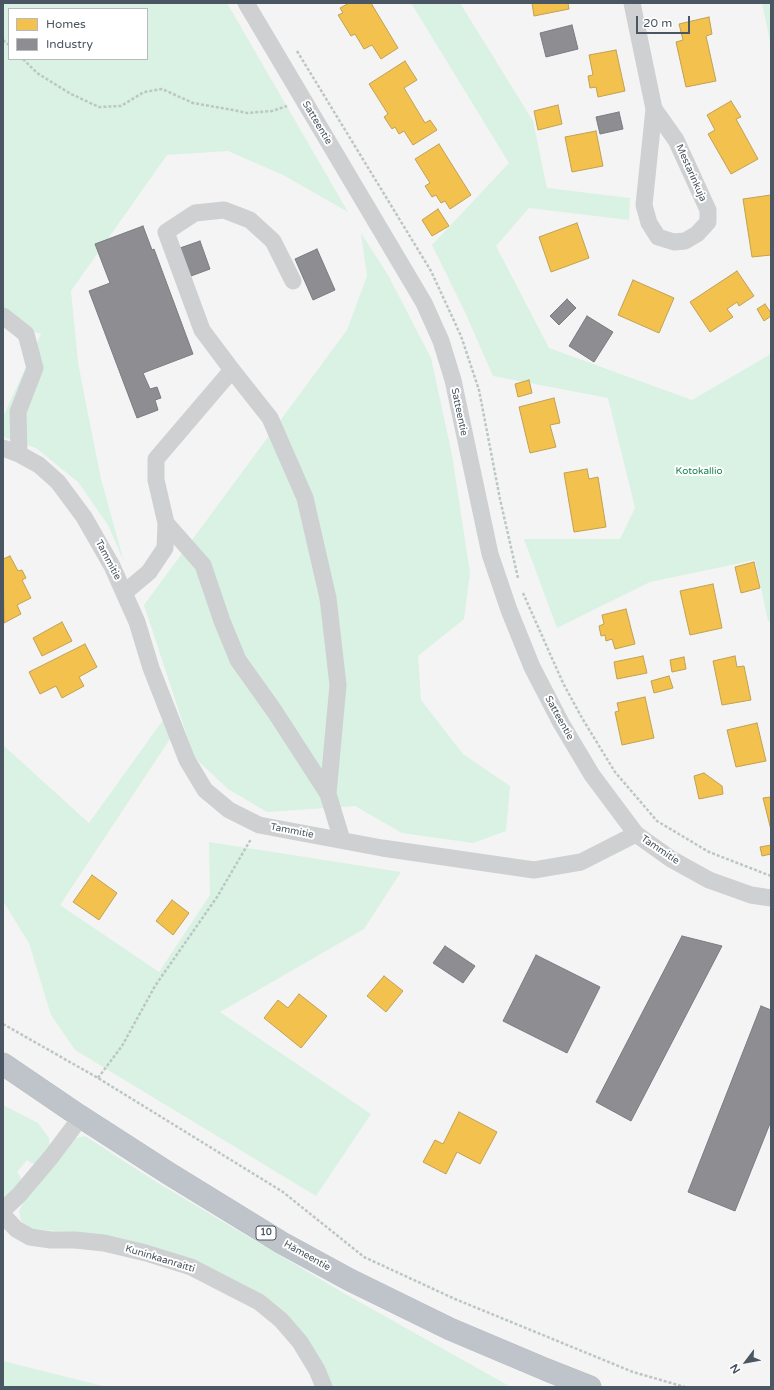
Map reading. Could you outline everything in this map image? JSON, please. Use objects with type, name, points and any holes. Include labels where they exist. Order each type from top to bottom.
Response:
[{"type":"highway","name":"Hämeentie","points":[[3,1064],[81,1117],[168,1173],[282,1243],[350,1280],[450,1329],[590,1387]]},
{"type":"street","name":"Satteentie","points":[[246,3],[424,303],[442,341],[453,380],[490,554],[512,618],[532,667],[561,723],[592,775],[636,834]]},
{"type":"street","name":"Mestarinkuja","points":[[632,3],[654,109],[644,205],[649,223],[658,237],[674,242],[685,241],[697,234],[708,222],[708,210],[676,140],[654,109]]},
{"type":"street","points":[[292,281],[273,241],[250,220],[224,210],[195,213],[166,232],[202,330],[270,418],[305,498],[328,598],[338,685],[328,794]]},
{"type":"street","points":[[3,316],[26,334],[35,368],[18,412],[19,454]]},
{"type":"street","points":[[124,593],[149,572],[165,548],[166,523],[156,480],[156,459],[232,370]]},
{"type":"street","name":"Tammitie","points":[[3,448],[19,454],[39,465],[58,482],[84,517],[112,566],[137,622],[151,668],[187,760],[205,790],[229,810],[259,825],[382,848],[534,870],[581,862],[636,834],[671,859],[708,880],[751,895],[771,898]]},
{"type":"street","points":[[166,523],[203,565],[222,621],[238,660],[275,712],[328,794],[342,840]]},
{"type":"street","points":[[3,1210],[19,1195],[47,1162],[81,1117]]},
{"type":"street","name":"Kuninkaanraitti","points":[[3,1215],[16,1229],[30,1237],[51,1240],[75,1240],[104,1243],[146,1253],[190,1267],[238,1291],[258,1302],[281,1320],[300,1342],[317,1370],[324,1387]]},
{"type":"path","points":[[296,50],[431,271],[461,336],[478,390],[510,546],[520,584]]},
{"type":"path","points":[[24,60],[37,73],[71,94],[99,107],[121,106],[144,92],[162,89],[193,103],[247,113],[272,111],[292,104]]},
{"type":"path","points":[[522,590],[563,683],[582,718],[615,772],[657,821],[709,852],[771,876]]},
{"type":"path","points":[[98,1078],[122,1046],[155,986],[217,897],[259,825]]},
{"type":"path","points":[[3,1024],[98,1078],[283,1192],[364,1257],[455,1299],[633,1372],[685,1387]]},
{"type":"green space","points":[[3,3],[227,3],[348,212],[283,175],[228,151],[167,155],[71,291],[78,362],[85,399],[101,479],[124,562],[108,525],[78,482],[36,448],[3,437],[3,417],[41,334],[3,322]]},
{"type":"green space","name":"Kotokallio","points":[[411,3],[460,3],[533,121],[547,188],[630,198],[629,220],[529,208],[496,246],[549,348],[692,400],[771,354],[771,620],[768,621],[755,560],[650,582],[557,628],[524,539],[620,539],[635,508],[608,398],[493,376],[464,310],[432,245],[509,163]]},
{"type":"green space","points":[[762,3],[771,3],[771,46]]},
{"type":"green space","points":[[361,233],[388,275],[431,358],[452,455],[470,573],[464,619],[418,656],[421,700],[463,754],[510,786],[506,831],[473,843],[402,833],[355,806],[267,812],[228,789],[194,757],[144,605],[347,330],[367,276]]},
{"type":"green space","points":[[163,720],[170,739],[60,905],[159,972],[210,895],[209,842],[401,872],[364,929],[220,1012],[371,1114],[316,1196],[75,1050],[51,1015],[29,943],[3,901],[3,745],[89,823]]},
{"type":"green space","points":[[3,1105],[38,1123],[49,1138],[50,1150],[36,1164],[27,1160],[17,1172],[21,1178],[16,1189],[3,1198]]},
{"type":"green space","points":[[85,1136],[158,1183],[347,1295],[511,1387],[332,1387],[324,1367],[287,1314],[106,1235],[32,1229],[21,1221],[19,1211],[25,1199],[71,1139]]},
{"type":"green space","points":[[3,1361],[107,1387],[3,1387]]},
{"type":"building: Homes","points":[[349,3],[371,3],[398,48],[381,59],[372,45],[364,49],[355,34],[351,36],[338,15],[343,13],[340,8]]},
{"type":"building: Homes","points":[[532,3],[568,3],[569,9],[534,16]]},
{"type":"building: Homes","points":[[709,17],[712,34],[706,36],[716,81],[686,87],[676,42],[683,40],[679,24]]},
{"type":"building: Homes","points":[[616,50],[625,91],[598,97],[596,87],[590,88],[588,76],[593,75],[589,55]]},
{"type":"building: Homes","points":[[405,61],[417,80],[404,88],[425,123],[430,120],[437,130],[413,145],[404,131],[399,134],[395,127],[392,129],[384,117],[388,114],[369,84]]},
{"type":"building: Homes","points":[[731,101],[741,117],[736,119],[758,159],[731,174],[708,134],[715,130],[707,115]]},
{"type":"building: Homes","points":[[558,105],[562,124],[538,130],[534,111]]},
{"type":"building: Homes","points":[[596,131],[603,166],[572,172],[565,137]]},
{"type":"building: Homes","points":[[439,144],[471,195],[450,209],[445,201],[441,203],[436,195],[432,197],[425,186],[430,183],[415,159]]},
{"type":"building: Homes","points":[[771,195],[771,255],[752,257],[743,199]]},
{"type":"building: Homes","points":[[438,209],[449,226],[432,236],[422,220]]},
{"type":"building: Homes","points":[[577,223],[589,258],[551,272],[539,237]]},
{"type":"building: Homes","points":[[737,271],[754,296],[739,306],[737,302],[727,309],[733,317],[710,332],[690,302]]},
{"type":"building: Homes","points":[[633,280],[674,298],[659,333],[618,315]]},
{"type":"building: Homes","points":[[765,304],[771,313],[771,316],[764,321],[757,309]]},
{"type":"building: Homes","points":[[529,380],[532,393],[518,397],[515,384]]},
{"type":"building: Homes","points":[[554,398],[560,423],[550,425],[556,447],[530,453],[519,407]]},
{"type":"building: Homes","points":[[587,469],[589,479],[598,477],[606,527],[574,532],[564,473]]},
{"type":"building: Homes","points":[[10,556],[18,571],[22,570],[26,578],[22,580],[31,598],[17,605],[21,614],[4,623],[3,559]]},
{"type":"building: Homes","points":[[754,562],[760,588],[741,593],[735,567]]},
{"type":"building: Homes","points":[[713,584],[722,628],[690,635],[680,591]]},
{"type":"building: Homes","points":[[626,609],[635,644],[615,649],[612,639],[606,641],[605,635],[601,636],[599,626],[604,624],[602,615]]},
{"type":"building: Homes","points":[[62,622],[72,641],[42,656],[33,638]]},
{"type":"building: Homes","points":[[85,644],[97,667],[79,677],[84,686],[62,698],[56,686],[40,694],[29,672]]},
{"type":"building: Homes","points":[[643,656],[647,673],[617,679],[614,662]]},
{"type":"building: Homes","points":[[735,656],[737,667],[744,666],[751,700],[722,705],[713,661]]},
{"type":"building: Homes","points":[[684,657],[686,669],[672,672],[670,660]]},
{"type":"building: Homes","points":[[669,676],[673,688],[654,693],[651,681]]},
{"type":"building: Homes","points":[[645,697],[654,738],[622,745],[615,712],[619,711],[617,703]]},
{"type":"building: Homes","points":[[757,723],[766,761],[736,767],[727,730]]},
{"type":"building: Homes","points":[[704,773],[722,786],[723,794],[699,799],[694,776]]},
{"type":"building: Homes","points":[[771,797],[771,830],[763,798]]},
{"type":"building: Homes","points":[[771,845],[771,854],[762,856],[760,847]]},
{"type":"building: Homes","points":[[92,875],[117,893],[99,920],[73,902]]},
{"type":"building: Homes","points":[[172,900],[189,913],[173,935],[156,921]]},
{"type":"building: Homes","points":[[384,976],[403,991],[386,1012],[367,996]]},
{"type":"building: Homes","points":[[299,994],[327,1016],[301,1048],[264,1018],[278,1000],[288,1008]]},
{"type":"building: Homes","points":[[459,1112],[497,1132],[480,1164],[457,1152],[446,1174],[423,1162],[435,1140],[443,1144]]},
{"type":"building: Industry","points":[[572,25],[578,49],[546,57],[540,33]]},
{"type":"building: Industry","points":[[619,112],[623,129],[600,134],[596,117]]},
{"type":"building: Industry","points":[[143,226],[152,250],[154,249],[193,354],[143,373],[150,389],[157,387],[161,398],[155,400],[158,410],[137,418],[89,291],[110,283],[95,244]]},
{"type":"building: Industry","points":[[200,241],[210,269],[191,276],[180,248]]},
{"type":"building: Industry","points":[[317,249],[335,290],[313,300],[295,259]]},
{"type":"building: Industry","points":[[567,299],[576,308],[559,325],[550,316]]},
{"type":"building: Industry","points":[[587,316],[613,332],[594,362],[569,346]]},
{"type":"building: Industry","points":[[682,936],[722,946],[631,1121],[596,1102]]},
{"type":"building: Industry","points":[[445,946],[475,966],[463,983],[433,963]]},
{"type":"building: Industry","points":[[536,955],[600,987],[567,1053],[503,1021]]},
{"type":"building: Industry","points":[[761,1006],[771,1010],[771,1121],[735,1211],[688,1192]]}]
